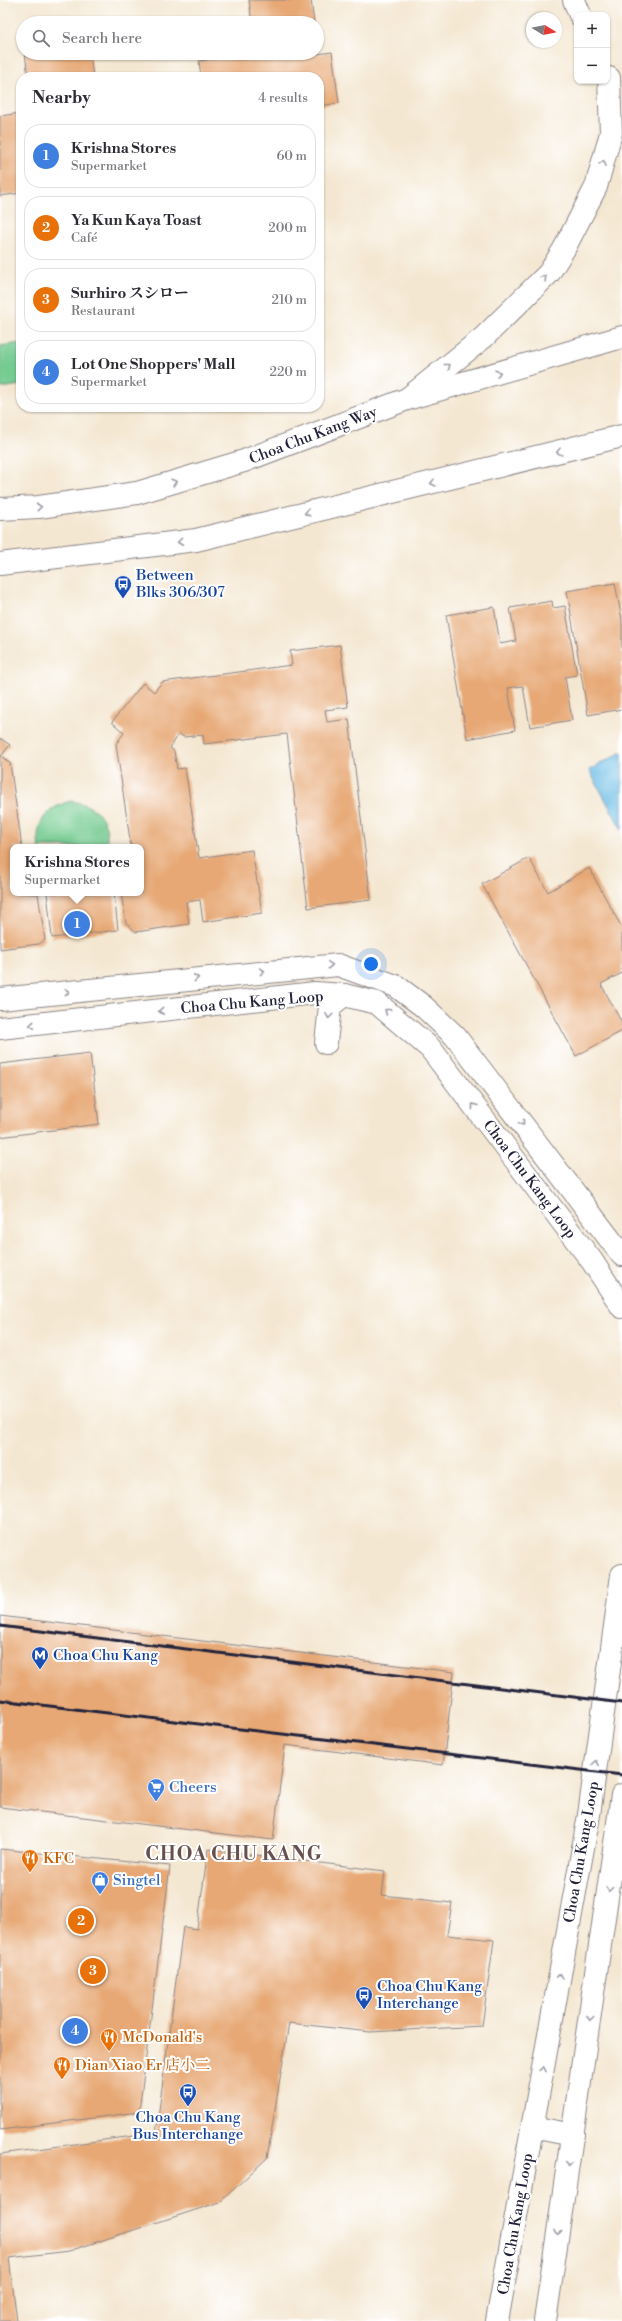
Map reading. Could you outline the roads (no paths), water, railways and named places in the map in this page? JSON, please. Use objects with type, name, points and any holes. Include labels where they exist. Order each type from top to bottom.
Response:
[{"type":"main road","points":[[574,0],[579,12]]},
{"type":"main road","points":[[610,81],[622,106]]},
{"type":"main road","points":[[407,399],[484,337],[549,273],[564,249],[596,188],[611,133],[608,84]]},
{"type":"main road","name":"Choa Chu Kang Way","points":[[0,509],[40,507],[137,493],[244,461],[407,399],[622,337]]},
{"type":"main road","points":[[0,564],[196,540],[622,436]]},
{"type":"main road","points":[[597,442],[622,445]]},
{"type":"main road","name":"Choa Chu Kang Loop","points":[[0,999],[292,968],[338,965],[396,986],[423,1006],[455,1036],[622,1254]]},
{"type":"main road","points":[[292,968],[309,980],[344,995],[330,1006],[326,1043]]},
{"type":"main road","name":"Choa Chu Kang Loop","points":[[0,1028],[315,993],[344,995],[377,1003],[430,1048],[592,1261],[622,1307]]},
{"type":"main road","points":[[592,1261],[588,1235],[598,1221]]},
{"type":"main road","name":"Choa Chu Kang Loop","points":[[497,2321],[589,1815],[622,1576]]},
{"type":"main road","name":"Choa Chu Kang Loop","points":[[545,2321],[622,1795]]},
{"type":"main road","points":[[532,2127],[573,2134]]},
{"type":"water","points":[[622,752],[622,830],[589,770]]},
{"type":"railway","points":[[0,1626],[622,1703]]},
{"type":"railway","points":[[0,1700],[622,1775]]},
{"type":"place","name":"Between Blks 306/307","points":[[123,599]]},
{"type":"place","name":"Krishna Stores","points":[[77,924]]},
{"type":"place","name":"Choa Chu Kang","points":[[40,1670]]},
{"type":"place","name":"Cheers","points":[[156,1802]]},
{"type":"place","name":"KFC","points":[[30,1873]]},
{"type":"place","name":"Singtel","points":[[100,1895]]},
{"type":"place","name":"Ya Kun Kaya Toast","points":[[81,1921]]},
{"type":"place","name":"Surhiro スシロー","points":[[93,1971]]},
{"type":"place","name":"Choa Chu Kang Interchange","points":[[364,2010]]},
{"type":"place","name":"Lot One Shoppers' Mall","points":[[75,2031]]},
{"type":"place","name":"McDonald's","points":[[109,2052]]},
{"type":"place","name":"Dian Xiao Er 店小二","points":[[62,2080]]},
{"type":"place","name":"Choa Chu Kang Bus Interchange","points":[[188,2107]]},
{"type":"district","name":"CHOA CHU KANG","points":[[234,1853]]}]
